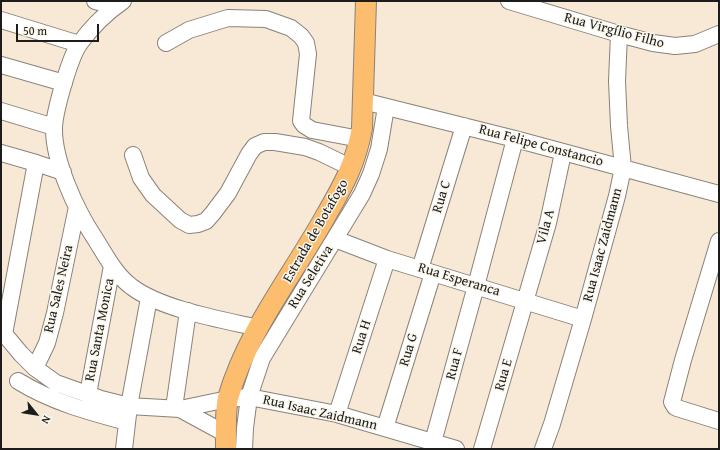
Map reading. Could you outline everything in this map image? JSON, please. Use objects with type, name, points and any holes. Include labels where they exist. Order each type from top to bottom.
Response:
[{"type":"main road","name":"Estrada de Botafogo","points":[[226,442],[228,399],[246,350],[317,232],[352,168],[362,128],[366,1]]},
{"type":"street","points":[[95,1],[119,4]]},
{"type":"street","name":"Rua Virgílio Filho","points":[[509,1],[653,43],[674,46],[695,44],[719,34]]},
{"type":"street","points":[[119,4],[79,44],[64,83],[54,127],[57,149],[63,172],[77,207],[85,223],[112,266],[132,287],[149,298],[188,310],[258,328]]},
{"type":"street","points":[[166,43],[189,30],[228,18],[266,19],[291,28],[301,36],[306,44],[308,54],[301,120],[304,125],[312,130],[360,139]]},
{"type":"street","points":[[1,20],[79,44]]},
{"type":"street","name":"Rua Isaac Zaidmann","points":[[543,449],[552,424],[618,196],[623,168],[617,81],[619,34]]},
{"type":"street","points":[[1,65],[64,83]]},
{"type":"street","name":"Rua Felipe Constancio","points":[[363,102],[515,139],[719,194]]},
{"type":"street","name":"Rua Seletiva","points":[[244,449],[249,397],[262,358],[336,239],[362,194],[371,174],[379,149],[386,107]]},
{"type":"street","points":[[1,111],[54,127]]},
{"type":"street","name":"Rua C","points":[[426,271],[464,126]]},
{"type":"street","name":"Rua F","points":[[433,442],[515,139]]},
{"type":"street","points":[[133,155],[141,178],[152,195],[180,220],[189,225],[206,221],[228,193],[249,154],[255,146],[264,142],[275,142],[305,147],[352,168]]},
{"type":"street","points":[[1,153],[63,172]]},
{"type":"street","name":"Vila A","points":[[525,300],[548,223],[563,153]]},
{"type":"street","points":[[36,163],[2,332],[35,368],[56,382],[88,394],[128,414]]},
{"type":"street","name":"Rua Sales Neira","points":[[35,368],[47,343],[55,313],[77,207]]},
{"type":"street","name":"Rua Esperanca","points":[[336,239],[387,259],[583,319]]},
{"type":"street","points":[[719,242],[683,360],[673,399],[673,405],[677,408],[719,421]]},
{"type":"street","name":"Rua H","points":[[337,414],[387,259]]},
{"type":"street","name":"Rua Santa Monica","points":[[88,394],[112,266]]},
{"type":"street","name":"Rua G","points":[[385,428],[426,271]]},
{"type":"street","points":[[124,449],[128,414],[149,298]]},
{"type":"street","name":"Rua E","points":[[482,449],[525,300]]},
{"type":"street","points":[[177,409],[188,310]]},
{"type":"street","points":[[239,369],[241,385],[249,397]]},
{"type":"street","points":[[18,381],[49,398],[90,412],[128,414],[177,409],[226,442]]},
{"type":"street","name":"Rua Isaac Zaidmann","points":[[177,409],[228,399],[249,397],[337,414],[456,449]]}]
